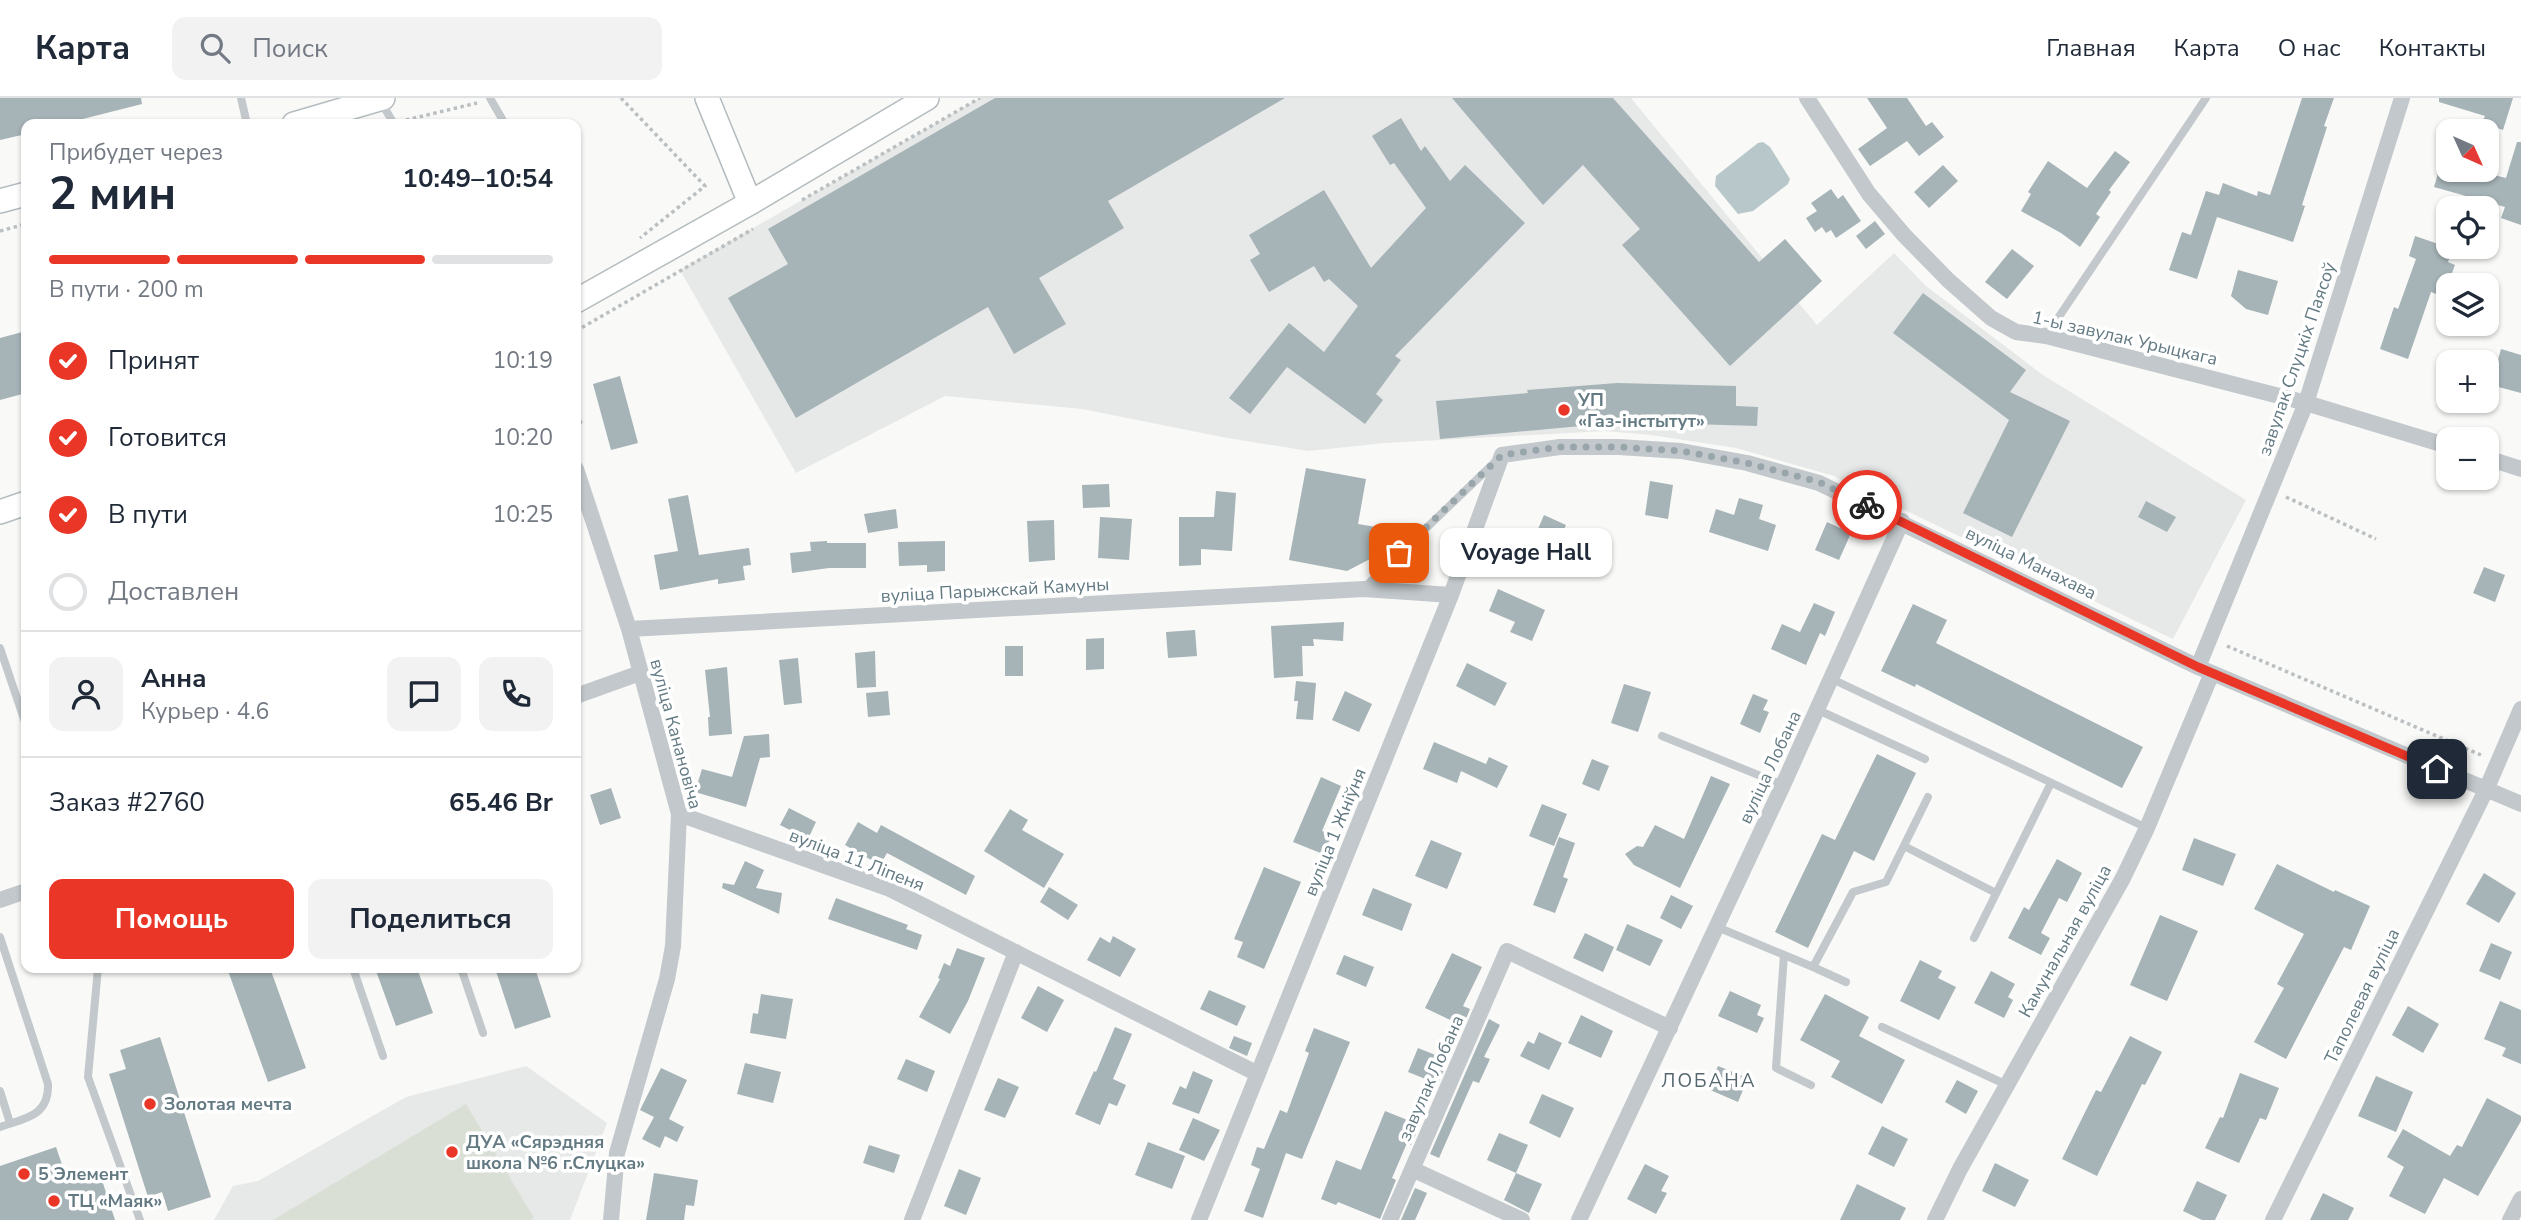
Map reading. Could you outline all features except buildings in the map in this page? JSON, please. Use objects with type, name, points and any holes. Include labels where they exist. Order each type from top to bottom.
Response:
[{"type":"main road","points":[[311,119],[382,98]]},
{"type":"main road","points":[[707,98],[750,203]]},
{"type":"main road","points":[[581,298],[750,203],[927,98]]},
{"type":"main road","points":[[0,201],[21,195]]},
{"type":"main road","points":[[0,512],[21,505]]},
{"type":"street","name":"1-ы завулак Урыцкага","points":[[1807,98],[1869,194],[1904,235],[1948,280],[2000,323],[2016,332],[2046,336],[2306,403],[2436,442]]},
{"type":"street","name":"завулак Слуцкіх Паясоў","points":[[2205,670],[2211,639],[2306,403],[2402,98]]},
{"type":"street","name":"вуліца Манахава","points":[[1502,455],[1560,447],[1681,451],[1747,463],[1819,482],[2205,670],[2521,804]]},
{"type":"street","name":"вуліца 1 Жніўня","points":[[1199,1220],[1451,595],[1502,455]]},
{"type":"street","points":[[2499,462],[2521,469]]},
{"type":"street","name":"вуліца Канановіча","points":[[581,484],[629,629],[679,814],[673,946],[667,979],[617,1153],[611,1220]]},
{"type":"street","name":"вуліца Лобана","points":[[1581,1216],[1818,710],[1902,521]]},
{"type":"street","name":"вуліца Парыжскай Камуны","points":[[629,629],[1364,589],[1451,595]]},
{"type":"street","name":"Камунальная вуліца","points":[[1935,1220],[2116,890],[2147,828],[2205,670]]},
{"type":"street","points":[[581,694],[640,673]]},
{"type":"street","name":"Таполевая вуліца","points":[[2273,1220],[2486,790],[2521,709]]},
{"type":"street","name":"вуліца 11 Ліпеня","points":[[679,814],[890,889],[1258,1074]]},
{"type":"street","points":[[0,900],[21,893]]},
{"type":"street","points":[[912,1220],[1016,951]]},
{"type":"street","name":"завулак Лобана","points":[[1390,1220],[1507,951],[1670,1028]]},
{"type":"street","points":[[1412,1169],[1522,1220]]},
{"type":"street","points":[[2510,1220],[2521,1199]]},
{"type":"street","points":[[1581,1216],[1598,1220]]},
{"type":"lane","points":[[241,98],[246,119]]},
{"type":"lane","points":[[382,98],[392,119]]},
{"type":"lane","points":[[2046,336],[2206,98]]},
{"type":"lane","points":[[490,99],[502,119]]},
{"type":"lane","points":[[1364,589],[1502,455]]},
{"type":"lane","points":[[0,648],[21,710]]},
{"type":"lane","points":[[1832,679],[2147,828]]},
{"type":"lane","points":[[1818,710],[1925,759]]},
{"type":"lane","points":[[1662,736],[1783,785]]},
{"type":"lane","points":[[1974,938],[2052,783]]},
{"type":"lane","points":[[1813,967],[1853,892],[1886,882],[1928,797]]},
{"type":"lane","points":[[1904,846],[1996,893]]},
{"type":"lane","points":[[1717,928],[1846,982]]},
{"type":"lane","points":[[0,937],[4,961],[48,1084],[48,1097],[42,1109],[32,1116],[0,1127]]},
{"type":"lane","points":[[1784,955],[1776,1068],[1811,1085]]},
{"type":"lane","points":[[98,973],[88,1077],[140,1220]]},
{"type":"lane","points":[[355,973],[383,1056]]},
{"type":"lane","points":[[463,973],[483,1033]]},
{"type":"lane","points":[[1882,1027],[2007,1085]]},
{"type":"lane","points":[[0,1091],[10,1124]]},
{"type":"path","points":[[621,98],[705,186],[637,241]]},
{"type":"path","points":[[792,206],[980,98]]},
{"type":"path","points":[[413,119],[490,99]]},
{"type":"path","points":[[0,231],[21,225]]},
{"type":"path","points":[[581,328],[758,226]]},
{"type":"path","points":[[2272,491],[2376,539]]},
{"type":"path","points":[[2211,639],[2498,762]]},
{"type":"shaded area","points":[[980,98],[1631,98],[1817,325],[1894,253],[1926,286],[2043,375],[2246,500],[2173,639],[1834,476],[1736,448],[1651,435],[1605,431],[1385,443],[1308,451],[1082,409],[945,396],[796,473],[680,270]]},
{"type":"shaded area","points":[[1763,142],[1770,147],[1790,179],[1788,184],[1753,211],[1738,214],[1715,186],[1716,176],[1758,143]]},
{"type":"shaded area","name":"ДУА «Сярэдняя школа №6 г.Слуцка»","points":[[526,1066],[607,1123],[570,1220],[214,1220],[233,1186],[258,1181],[406,1097]]},
{"type":"shaded area","points":[[466,1104],[534,1218],[273,1220]]},
{"type":"way so far","points":[[1399,553],[1502,455],[1560,447],[1681,451],[1747,463],[1819,482],[1867,505]]},
{"type":"place","name":"УП «Газ-інстытут»","points":[[1564,410]]},
{"type":"place","name":"Voyage Hall","points":[[1399,553]]},
{"type":"place","name":"Золотая мечта","points":[[150,1104]]},
{"type":"place","name":"ДУА «Сярэдняя школа №6 г.Слуцка»","points":[[452,1152]]},
{"type":"place","name":"5 Элемент","points":[[24,1174]]},
{"type":"place","name":"ТЦ «Маяк»","points":[[54,1201]]},
{"type":"district","name":"ЛОБАНА","points":[[1709,1081]]},
{"type":"route","points":[[1867,505],[2198,667],[2437,769]]}]
